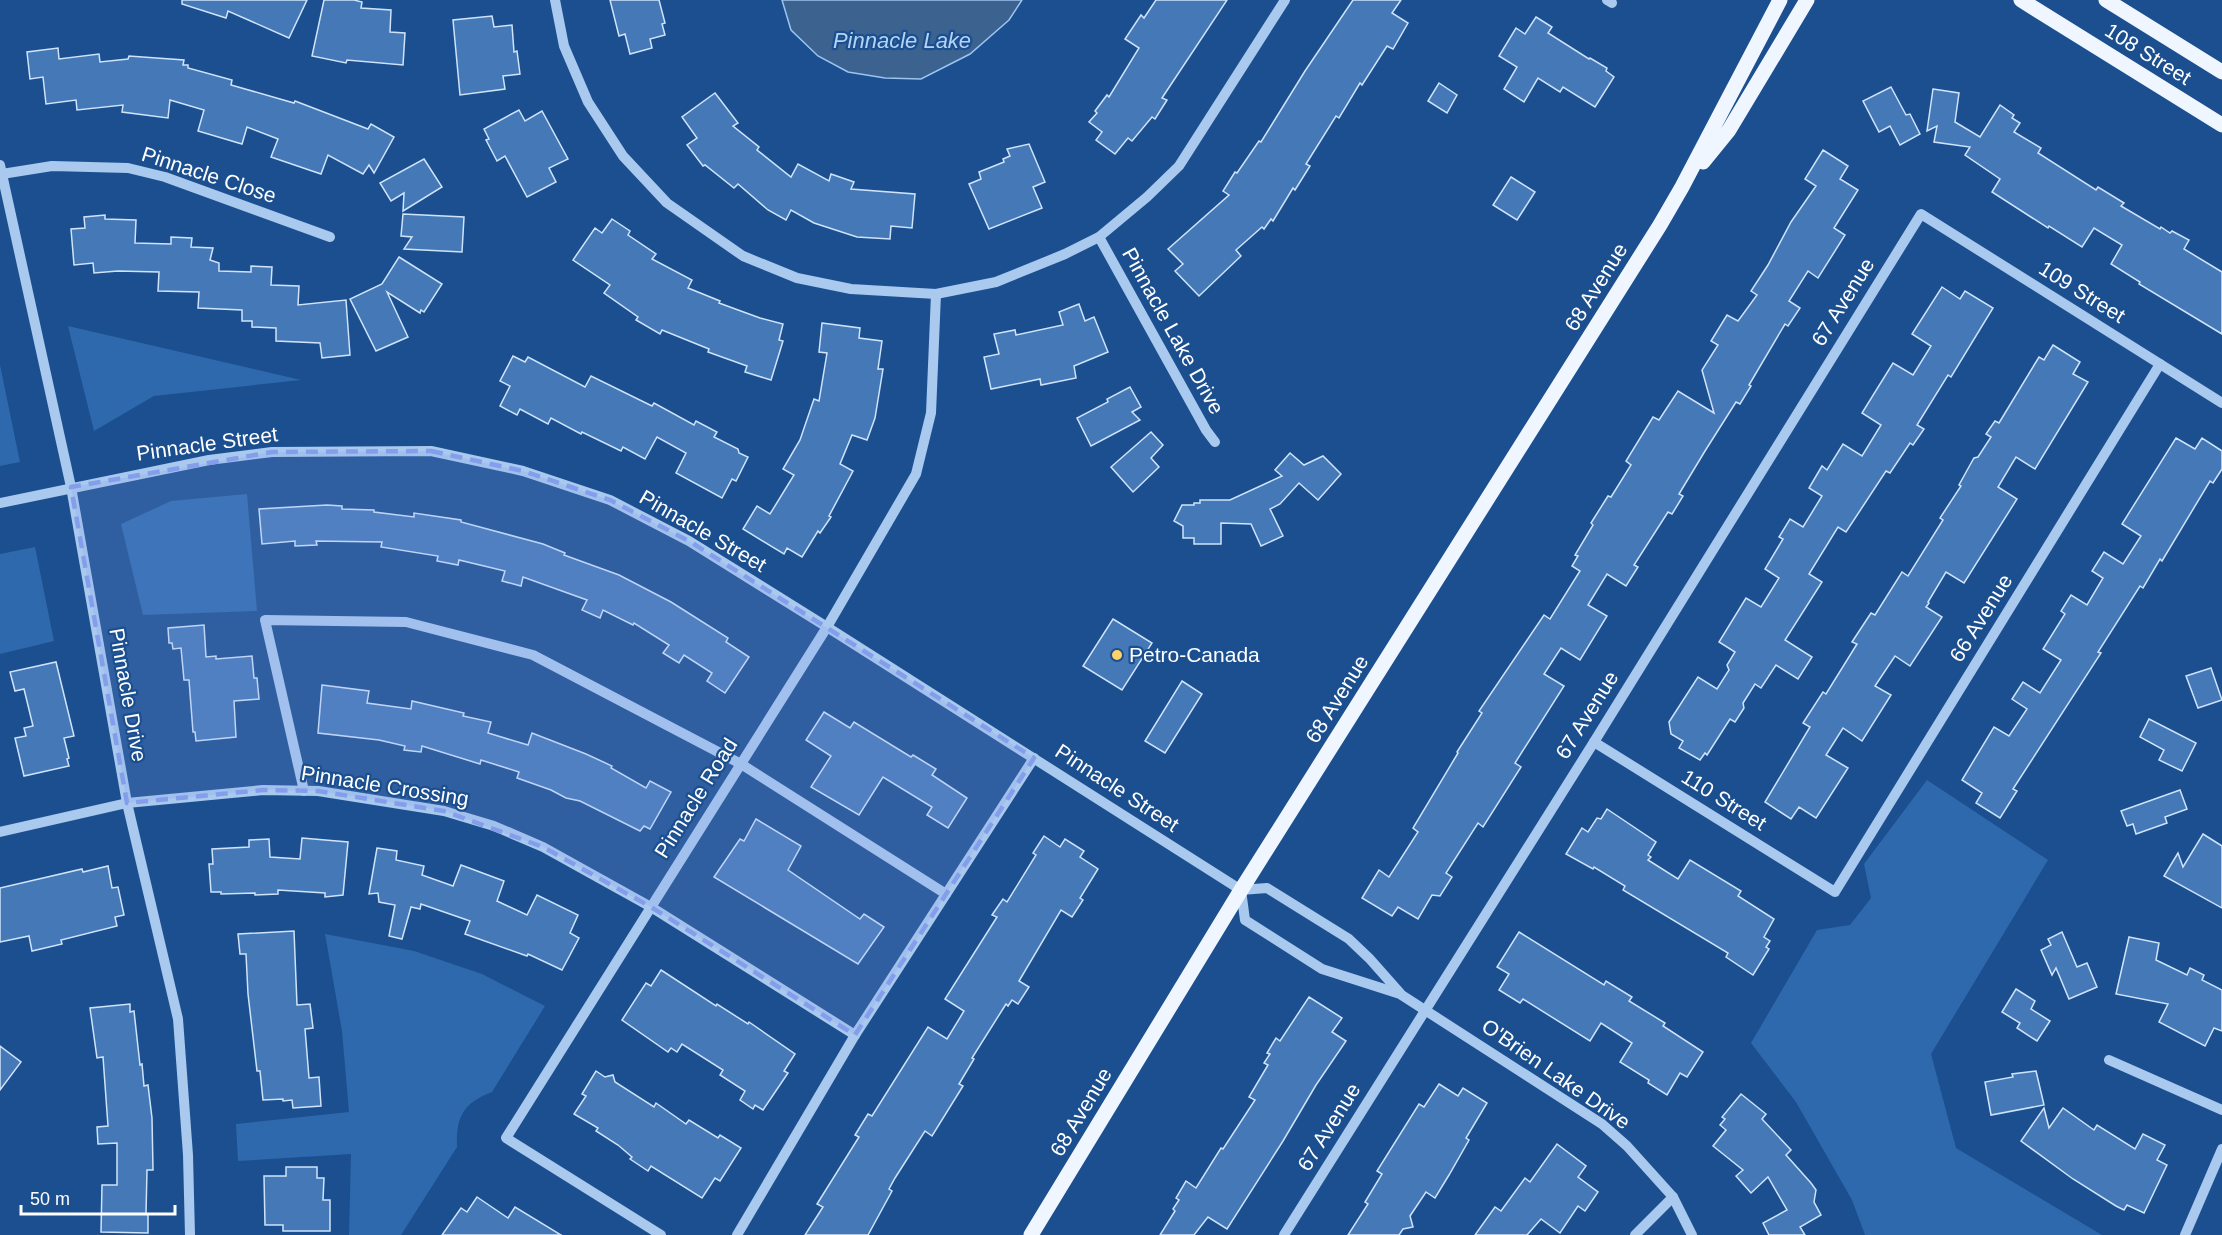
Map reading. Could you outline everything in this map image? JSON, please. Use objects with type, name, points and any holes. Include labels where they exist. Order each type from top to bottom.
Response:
[{"type":"main road","name":"68 Avenue","points":[[1031,1235],[1241,890],[1682,187],[1780,0]]},
{"type":"main road","name":"68 Avenue","points":[[1682,187],[1729,129],[1807,0]]},
{"type":"main road","name":"108 Street","points":[[2021,0],[2222,125]]},
{"type":"main road","name":"108 Street","points":[[2106,0],[2222,72]]},
{"type":"street","name":"Pinnacle Lake Drive","points":[[555,0],[564,46],[588,102],[623,156],[667,203],[742,256],[797,278],[851,288],[936,294],[996,282],[1065,254],[1099,237],[1179,166],[1285,0]]},
{"type":"street","name":"Pinnacle Close","points":[[1,170],[52,166],[128,168],[165,177],[330,237]]},
{"type":"street","name":"Pinnacle Drive","points":[[1,170],[71,487],[127,803],[178,1019],[188,1155],[190,1235]]},
{"type":"street","name":"109 Street","points":[[1921,214],[2222,403]]},
{"type":"street","name":"67 Avenue","points":[[1284,1235],[1594,742],[1921,214]]},
{"type":"street","name":"Pinnacle Lake Drive","points":[[1099,237],[1206,430],[1215,442]]},
{"type":"street","name":"Pinnacle Road","points":[[661,1235],[506,1138],[827,627],[916,474],[931,413],[936,294]]},
{"type":"street","name":"66 Avenue","points":[[1834,892],[2160,364]]},
{"type":"street","name":"Pinnacle Street","points":[[0,503],[209,460],[272,452],[431,452],[523,471],[610,500],[689,541],[1241,890]]},
{"type":"street","points":[[304,791],[265,620],[406,622],[533,655],[741,764],[946,894]]},
{"type":"street","name":"110 Street","points":[[1594,742],[1834,892]]},
{"type":"street","points":[[737,1235],[855,1035],[1034,758]]},
{"type":"street","name":"Pinnacle Crossing","points":[[0,832],[127,803],[264,790],[318,791],[444,811],[494,826],[543,847],[651,907],[855,1035]]},
{"type":"street","name":"O'Brien Lake Drive","points":[[1400,993],[1349,939],[1267,888],[1241,890],[1245,920],[1322,969],[1400,993],[1602,1124],[1627,1146],[1673,1197],[1692,1235]]},
{"type":"street","points":[[2109,1060],[2222,1110]]},
{"type":"street","points":[[2185,1235],[2222,1149]]},
{"type":"street","points":[[1635,1235],[1673,1197]]},
{"type":"highlighted area","points":[[431,451],[523,471],[610,500],[689,541],[1034,758],[855,1035],[651,907],[543,847],[444,811],[318,791],[263,790],[127,803],[71,487],[272,452]]},
{"type":"shaded area","points":[[68,326],[301,380],[154,396],[94,431]]},
{"type":"shaded area","points":[[0,365],[20,462],[0,466]]},
{"type":"shaded area","points":[[247,494],[257,611],[143,615],[121,524],[171,501]]},
{"type":"shaded area","points":[[35,547],[54,641],[0,654],[0,554]]},
{"type":"shaded area","points":[[1927,780],[2048,860],[1931,1054],[1956,1148],[2102,1235],[1865,1235],[1852,1200],[1796,1102],[1751,1043],[1817,930],[1850,925],[1871,898],[1864,864]]},
{"type":"shaded area","points":[[325,934],[414,951],[482,974],[545,1006],[492,1092],[474,1101],[463,1112],[458,1127],[457,1147],[401,1235],[349,1235],[351,1154],[238,1161],[236,1124],[349,1112],[342,1031]]},
{"type":"water","name":"Pinnacle Lake","points":[[782,0],[1022,0],[1009,20],[970,54],[921,79],[885,78],[848,72],[818,56],[791,30]]},
{"type":"building","points":[[182,0],[307,0],[289,38],[228,11],[226,18],[182,4]]},
{"type":"building","points":[[324,0],[354,0],[362,2],[361,8],[391,10],[390,32],[405,33],[403,65],[347,60],[346,63],[312,56]]},
{"type":"building","points":[[610,0],[659,0],[665,23],[662,24],[665,35],[650,39],[652,48],[630,54],[625,34],[619,36]]},
{"type":"building","points":[[1156,0],[1227,0],[1162,98],[1167,100],[1155,119],[1152,117],[1132,141],[1128,138],[1115,154],[1096,140],[1102,132],[1089,122],[1107,95],[1109,97],[1139,48],[1125,39],[1141,15],[1144,18]]},
{"type":"building","points":[[1353,0],[1401,0],[1392,13],[1408,23],[1393,49],[1387,46],[1362,85],[1360,83],[1339,118],[1336,116],[1306,164],[1310,166],[1295,190],[1293,188],[1273,221],[1271,219],[1264,229],[1262,227],[1236,250],[1241,256],[1199,296],[1175,271],[1183,264],[1168,249],[1229,195],[1223,191],[1235,172],[1237,173],[1259,141],[1261,142]]},
{"type":"building","points":[[492,16],[494,27],[512,25],[514,52],[517,51],[520,74],[503,76],[505,89],[460,95],[453,20]]},
{"type":"building","points":[[1536,17],[1552,27],[1548,33],[1607,68],[1606,71],[1614,77],[1595,107],[1563,87],[1560,92],[1538,78],[1524,102],[1504,89],[1517,67],[1499,56],[1516,28],[1525,34]]},
{"type":"building","points":[[58,48],[59,59],[99,54],[100,62],[128,59],[129,56],[184,60],[183,65],[188,65],[188,68],[232,80],[231,85],[294,103],[295,101],[368,129],[371,124],[394,137],[374,173],[369,165],[363,174],[328,155],[321,174],[271,157],[278,139],[247,127],[242,144],[198,131],[204,110],[170,100],[168,118],[122,112],[123,105],[77,110],[76,100],[46,104],[43,77],[30,79],[27,52]]},
{"type":"building","points":[[1439,83],[1457,95],[1447,113],[1428,101]]},
{"type":"building","points":[[1891,87],[1906,115],[1910,114],[1920,134],[1900,145],[1890,126],[1879,132],[1863,101]]},
{"type":"building","points":[[1933,89],[1959,93],[1955,122],[1980,137],[2000,105],[2014,115],[2012,118],[2020,123],[2014,132],[2041,148],[2038,153],[2096,190],[2098,187],[2124,203],[2121,206],[2160,229],[2161,227],[2170,233],[2172,231],[2189,240],[2184,249],[2222,272],[2222,334],[2139,284],[2140,282],[2111,264],[2122,245],[2094,228],[2082,247],[1992,192],[2000,179],[1965,155],[1970,147],[1934,142],[1937,126],[1927,131]]},
{"type":"building","points":[[715,93],[738,123],[733,126],[759,147],[757,150],[791,177],[798,164],[829,181],[831,174],[854,182],[851,189],[915,194],[912,228],[891,226],[890,239],[857,237],[814,223],[791,210],[786,220],[768,210],[738,184],[734,188],[705,165],[703,166],[687,145],[697,138],[682,117]]},
{"type":"building","points":[[519,110],[525,121],[542,111],[568,159],[549,168],[556,182],[527,197],[505,156],[497,161],[486,140],[489,139],[484,129]]},
{"type":"building","points":[[1029,144],[1045,182],[1033,187],[1042,208],[989,229],[969,184],[981,179],[979,172],[1004,162],[1003,159],[1010,156],[1007,149]]},
{"type":"building","points":[[1823,150],[1848,166],[1840,179],[1858,190],[1834,228],[1845,235],[1818,278],[1808,271],[1789,301],[1800,308],[1788,326],[1785,324],[1740,404],[1736,402],[1705,451],[1679,494],[1683,496],[1672,514],[1668,512],[1634,565],[1638,567],[1626,586],[1607,574],[1588,605],[1607,616],[1580,660],[1561,648],[1544,674],[1564,686],[1515,763],[1521,767],[1483,827],[1478,823],[1446,873],[1452,877],[1440,896],[1432,895],[1418,919],[1398,907],[1392,916],[1362,898],[1379,870],[1389,877],[1418,832],[1413,828],[1482,713],[1479,711],[1544,615],[1550,619],[1580,571],[1572,566],[1578,556],[1575,555],[1593,525],[1591,523],[1631,465],[1626,461],[1653,417],[1659,420],[1678,391],[1714,413],[1702,370],[1718,345],[1711,341],[1727,315],[1738,321],[1757,295],[1751,291],[1791,222],[1816,186],[1805,179]]},
{"type":"building","points":[[424,159],[442,187],[403,211],[404,193],[391,201],[380,183]]},
{"type":"building","points":[[1511,177],[1535,192],[1517,220],[1493,205]]},
{"type":"building","points":[[403,214],[464,217],[462,252],[404,249],[412,237],[401,236]]},
{"type":"building","points":[[105,215],[105,219],[136,220],[135,243],[171,244],[171,237],[192,238],[191,247],[213,248],[210,260],[219,263],[219,271],[251,272],[251,266],[272,267],[271,285],[299,286],[298,305],[346,300],[350,355],[322,358],[320,343],[276,341],[276,328],[252,327],[252,321],[242,321],[242,310],[198,308],[199,292],[158,291],[159,272],[94,273],[93,263],[74,265],[71,229],[85,228],[84,217]]},
{"type":"building","points":[[612,219],[630,231],[628,235],[656,254],[652,259],[692,280],[688,288],[720,301],[719,303],[783,324],[779,340],[783,341],[771,380],[745,372],[747,366],[708,352],[709,349],[662,330],[660,334],[636,320],[638,317],[604,293],[610,285],[573,260],[595,228],[602,233]]},
{"type":"building","points":[[399,257],[442,284],[424,312],[421,310],[420,313],[387,292],[408,337],[376,351],[350,299],[382,284]]},
{"type":"building","points":[[1942,287],[1960,299],[1965,291],[1993,308],[1951,377],[1948,375],[1917,425],[1924,429],[1913,445],[1910,443],[1890,473],[1886,471],[1846,532],[1838,527],[1809,574],[1822,582],[1785,640],[1812,657],[1798,679],[1776,665],[1761,688],[1755,684],[1735,722],[1730,719],[1707,755],[1705,753],[1700,760],[1679,748],[1683,741],[1671,734],[1669,722],[1698,677],[1717,689],[1729,670],[1727,665],[1735,652],[1719,642],[1746,598],[1761,607],[1779,578],[1765,569],[1783,539],[1779,537],[1790,519],[1803,527],[1822,496],[1809,488],[1822,466],[1827,470],[1843,444],[1862,456],[1881,425],[1862,413],[1893,363],[1913,375],[1931,346],[1912,334]]},
{"type":"building","points":[[1079,304],[1085,321],[1094,317],[1108,352],[1074,366],[1076,378],[1041,385],[1040,379],[991,389],[984,357],[999,354],[994,334],[1015,330],[1016,335],[1063,325],[1059,312]]},
{"type":"building","points":[[822,323],[860,328],[859,338],[882,341],[878,369],[883,369],[875,418],[867,440],[852,435],[840,464],[853,471],[829,516],[831,517],[820,533],[818,531],[802,557],[787,548],[784,554],[743,529],[757,506],[770,514],[794,475],[783,469],[800,440],[814,399],[819,401],[827,353],[819,352]]},
{"type":"building","points":[[2053,345],[2080,362],[2073,374],[2088,382],[2035,469],[2016,457],[1998,487],[2017,499],[1964,583],[1946,572],[1926,607],[1942,617],[1910,666],[1895,656],[1875,686],[1891,695],[1862,741],[1843,728],[1826,755],[1848,768],[1816,818],[1799,807],[1791,819],[1765,802],[1810,727],[1803,723],[1823,692],[1826,694],[1857,644],[1852,642],[1871,613],[1875,615],[1902,572],[1908,576],[1943,520],[1940,518],[1961,486],[1959,485],[1974,458],[1978,457],[1991,437],[1986,434],[1995,421],[1999,423],[2039,357],[2044,360]]},
{"type":"building","points":[[513,356],[525,362],[528,357],[585,387],[591,376],[652,406],[654,403],[694,425],[696,421],[717,432],[714,437],[738,449],[739,453],[748,457],[736,481],[732,479],[722,498],[676,473],[686,453],[657,437],[645,459],[623,447],[621,451],[582,432],[581,434],[551,418],[548,424],[520,409],[517,415],[500,406],[510,386],[500,381]]},
{"type":"building","points":[[1130,387],[1141,407],[1132,412],[1140,420],[1091,446],[1077,418],[1108,402],[1107,399]]},
{"type":"building","points":[[1151,432],[1163,445],[1151,458],[1159,467],[1133,492],[1111,467]]},
{"type":"building","points":[[2176,438],[2195,449],[2202,438],[2222,451],[2222,469],[2213,483],[2210,481],[2162,561],[2160,559],[2143,588],[2140,586],[2098,652],[2101,653],[2013,789],[2017,791],[2000,818],[1976,803],[1982,793],[1962,780],[1994,727],[2009,736],[2027,709],[2012,699],[2023,682],[2040,693],[2061,660],[2043,649],[2065,614],[2061,611],[2071,595],[2087,605],[2103,578],[2092,571],[2104,552],[2123,564],[2141,536],[2122,524]]},
{"type":"building","points":[[1290,453],[1304,465],[1323,456],[1341,474],[1318,500],[1299,483],[1280,504],[1270,509],[1283,536],[1261,546],[1251,524],[1221,523],[1221,544],[1194,544],[1194,538],[1183,538],[1183,526],[1174,521],[1182,505],[1194,505],[1194,503],[1200,503],[1200,500],[1230,500],[1282,476],[1275,470]]},
{"type":"building","points":[[342,506],[342,509],[374,510],[374,512],[414,517],[414,513],[461,520],[461,522],[543,544],[565,553],[564,555],[619,575],[671,602],[728,638],[726,642],[749,657],[725,693],[707,681],[712,673],[684,655],[679,663],[663,653],[669,645],[634,623],[633,625],[603,610],[600,618],[582,610],[587,600],[523,577],[521,586],[502,581],[505,571],[459,560],[458,565],[437,561],[438,556],[381,547],[382,542],[316,541],[317,545],[295,546],[295,541],[262,544],[259,509]]},
{"type":"building","name":"Petro-Canada","points":[[1113,619],[1152,643],[1122,690],[1083,666]]},
{"type":"building","points":[[204,625],[206,657],[216,656],[216,659],[252,656],[259,699],[234,701],[236,737],[196,741],[195,732],[193,732],[189,680],[184,680],[181,648],[173,649],[172,643],[169,643],[168,628]]},
{"type":"building","points":[[56,662],[74,736],[64,738],[69,766],[24,776],[15,738],[26,736],[24,728],[33,726],[24,689],[15,691],[10,672]]},
{"type":"building","points":[[2211,668],[2222,700],[2198,708],[2186,676]]},
{"type":"building","points":[[1182,681],[1202,694],[1165,753],[1145,741]]},
{"type":"building","points":[[322,685],[369,691],[367,703],[411,709],[412,701],[464,713],[463,716],[491,722],[488,733],[528,745],[532,733],[612,766],[611,768],[646,788],[650,781],[671,792],[650,829],[644,826],[640,831],[580,801],[566,798],[517,778],[519,772],[481,760],[480,764],[422,746],[421,752],[404,750],[405,746],[379,740],[318,733]]},
{"type":"building","points":[[824,712],[850,728],[854,722],[911,757],[913,755],[936,769],[932,775],[967,798],[948,828],[927,815],[932,807],[883,777],[859,815],[811,787],[831,756],[806,740]]},
{"type":"building","points":[[2149,719],[2196,743],[2182,771],[2159,760],[2164,750],[2140,737]]},
{"type":"building","points":[[2180,790],[2187,809],[2165,817],[2167,823],[2136,834],[2133,824],[2127,826],[2121,811]]},
{"type":"building","points":[[1607,809],[1656,842],[1648,855],[1651,857],[1648,860],[1678,879],[1690,860],[1741,891],[1738,896],[1774,919],[1764,937],[1770,941],[1766,947],[1769,949],[1753,975],[1726,957],[1728,953],[1623,890],[1625,886],[1594,867],[1593,869],[1566,854],[1582,828],[1588,832],[1597,818],[1601,819]]},
{"type":"building","points":[[756,819],[801,846],[788,870],[860,919],[864,914],[884,927],[858,964],[714,877],[740,839],[744,841]]},
{"type":"building","points":[[2203,834],[2222,846],[2222,908],[2164,876],[2178,853],[2183,867]]},
{"type":"building","points":[[1044,836],[1060,847],[1065,839],[1084,851],[1080,857],[1098,869],[1080,898],[1083,900],[1072,917],[1061,910],[1019,981],[1029,987],[1018,1004],[1012,1000],[1008,1006],[1006,1004],[972,1058],[974,1059],[959,1084],[963,1086],[932,1136],[925,1131],[895,1178],[889,1189],[892,1191],[868,1235],[805,1235],[823,1207],[817,1204],[859,1137],[855,1135],[868,1114],[872,1116],[928,1027],[947,1039],[964,1011],[945,999],[997,917],[992,915],[1003,899],[1007,902],[1036,855],[1033,853]]},
{"type":"building","points":[[302,838],[348,842],[343,895],[325,897],[325,893],[278,890],[278,894],[255,895],[255,893],[211,892],[209,864],[213,864],[212,849],[249,847],[249,840],[269,839],[270,857],[300,859]]},
{"type":"building","points":[[377,848],[397,851],[396,860],[424,866],[422,875],[453,886],[461,865],[504,881],[497,901],[527,915],[537,895],[578,915],[570,933],[579,938],[562,970],[528,954],[527,956],[465,934],[470,921],[421,904],[420,909],[411,907],[402,939],[389,936],[395,905],[379,902],[378,893],[369,894]]},
{"type":"building","points":[[108,866],[112,888],[118,887],[124,915],[115,917],[117,926],[61,940],[62,944],[32,951],[29,936],[0,942],[0,888],[82,869],[83,872]]},
{"type":"building","points":[[294,931],[297,1005],[310,1004],[313,1028],[305,1029],[309,1078],[319,1077],[321,1106],[293,1108],[292,1100],[263,1100],[260,1071],[257,1071],[246,954],[240,954],[238,934]]},
{"type":"building","points":[[1519,932],[1604,985],[1606,981],[1632,997],[1629,1001],[1665,1023],[1663,1026],[1703,1052],[1687,1077],[1680,1073],[1667,1095],[1648,1083],[1649,1080],[1620,1062],[1632,1043],[1601,1023],[1590,1041],[1523,999],[1520,1003],[1499,990],[1509,974],[1497,967]]},
{"type":"building","points":[[2062,932],[2077,967],[2087,963],[2097,987],[2069,999],[2056,968],[2052,975],[2041,950],[2051,945],[2048,939]]},
{"type":"building","points":[[2129,937],[2159,943],[2156,960],[2187,975],[2190,968],[2204,975],[2202,980],[2222,990],[2222,1031],[2214,1028],[2205,1046],[2159,1022],[2168,1004],[2116,994]]},
{"type":"building","points":[[661,970],[716,1006],[717,1004],[748,1024],[749,1022],[795,1054],[784,1071],[788,1073],[763,1110],[755,1105],[753,1109],[740,1100],[745,1091],[720,1075],[723,1070],[682,1044],[677,1052],[671,1048],[668,1052],[622,1020],[646,983],[651,986]]},
{"type":"building","points":[[2016,989],[2035,1001],[2031,1009],[2050,1021],[2037,1041],[2017,1028],[2020,1023],[2002,1012]]},
{"type":"building","points":[[1309,997],[1342,1018],[1332,1032],[1346,1041],[1316,1085],[1227,1229],[1208,1217],[1194,1235],[1160,1235],[1175,1211],[1173,1209],[1179,1200],[1176,1198],[1186,1181],[1196,1188],[1255,1100],[1249,1097],[1268,1065],[1264,1063],[1270,1054],[1267,1053],[1276,1038],[1280,1041]]},
{"type":"building","points":[[130,1004],[130,1012],[134,1011],[140,1065],[142,1064],[144,1086],[148,1085],[152,1118],[153,1170],[147,1170],[148,1233],[101,1232],[102,1185],[117,1185],[117,1143],[98,1144],[97,1127],[108,1126],[103,1057],[97,1058],[90,1008]]},
{"type":"building","points":[[0,1046],[21,1062],[0,1090]]},
{"type":"building","points":[[596,1071],[605,1077],[613,1075],[615,1082],[654,1107],[656,1103],[686,1124],[689,1120],[718,1138],[720,1135],[741,1148],[720,1181],[715,1178],[702,1198],[651,1166],[648,1171],[630,1159],[632,1157],[618,1145],[596,1131],[598,1128],[574,1114],[586,1096],[582,1094]]},
{"type":"building","points":[[2036,1071],[2044,1105],[1991,1115],[1985,1082],[2013,1077],[2012,1074]]},
{"type":"building","points":[[1439,1084],[1458,1096],[1463,1088],[1487,1103],[1466,1138],[1469,1140],[1449,1175],[1435,1198],[1426,1192],[1410,1216],[1413,1227],[1403,1229],[1399,1235],[1348,1235],[1368,1204],[1365,1202],[1382,1174],[1377,1171],[1419,1104],[1424,1107]]},
{"type":"building","points":[[1741,1094],[1766,1114],[1762,1119],[1791,1150],[1786,1155],[1816,1190],[1814,1202],[1821,1215],[1800,1227],[1805,1235],[1769,1235],[1763,1223],[1787,1210],[1768,1177],[1751,1193],[1736,1176],[1743,1170],[1713,1146],[1726,1130],[1720,1125],[1725,1119],[1722,1117]]},
{"type":"building","points":[[2044,1108],[2049,1128],[2063,1108],[2094,1130],[2097,1125],[2135,1149],[2143,1134],[2165,1145],[2157,1160],[2167,1165],[2144,1213],[2127,1205],[2124,1210],[2116,1206],[2073,1179],[2021,1141]]},
{"type":"building","points":[[1557,1144],[1586,1166],[1578,1177],[1598,1192],[1585,1211],[1578,1206],[1560,1233],[1541,1219],[1527,1235],[1475,1235],[1495,1207],[1501,1211],[1525,1178],[1530,1182]]},
{"type":"building","points":[[286,1167],[317,1167],[317,1178],[324,1178],[323,1200],[330,1200],[330,1231],[283,1231],[283,1225],[265,1225],[264,1176],[286,1176]]},
{"type":"building","points":[[477,1197],[508,1218],[515,1207],[561,1235],[442,1235],[461,1208],[467,1212]]},
{"type":"place","name":"Petro-Canada","points":[[1117,655]]}]
